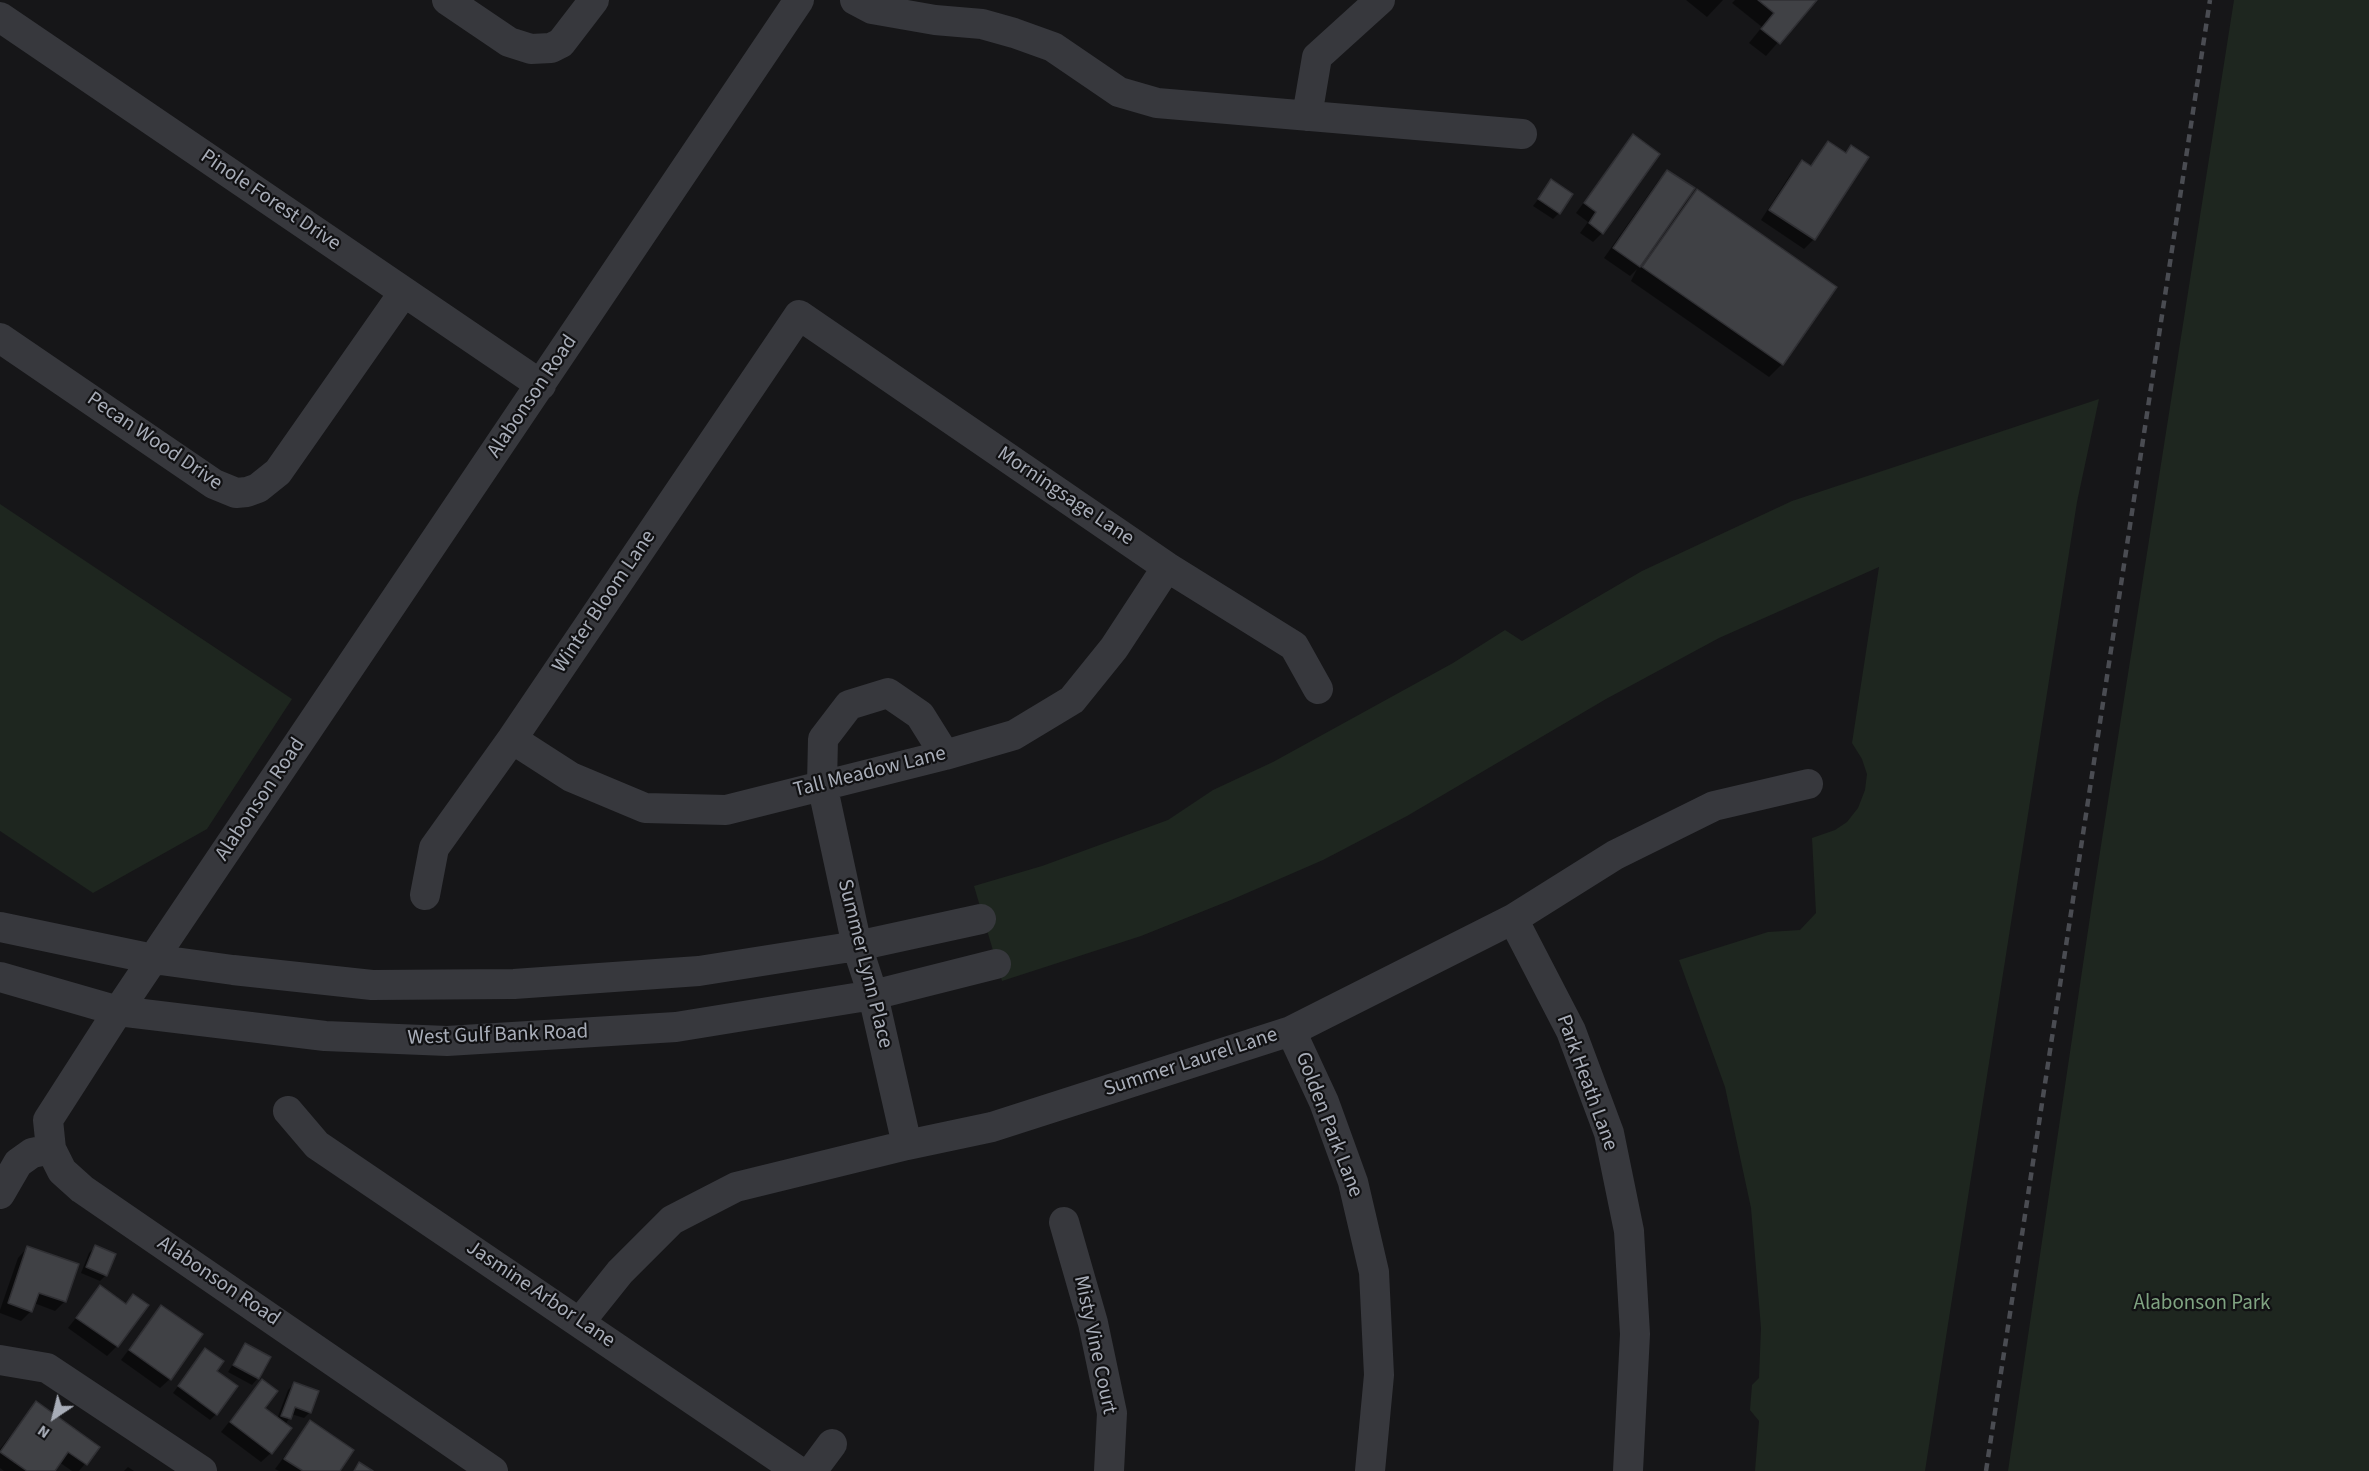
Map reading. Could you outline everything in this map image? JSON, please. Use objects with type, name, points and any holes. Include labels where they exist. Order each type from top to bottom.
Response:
[{"type":"street","points":[[447,0],[509,42],[520,47],[540,49],[551,48],[569,36],[594,0]]},
{"type":"street","name":"Alabonson Road","points":[[493,1471],[82,1189],[62,1171],[51,1149],[48,1120],[117,1011],[799,0]]},
{"type":"street","points":[[855,0],[872,9],[935,20],[982,24],[1014,33],[1053,47],[1119,92],[1157,103],[1522,134]]},
{"type":"street","points":[[1307,116],[1317,57],[1380,0]]},
{"type":"street","name":"Pinole Forest Drive","points":[[0,17],[541,385]]},
{"type":"street","name":"Pecan Wood Drive","points":[[0,338],[214,484],[236,493],[247,492],[258,488],[278,472],[404,292]]},
{"type":"street","name":"Morningsage Lane","points":[[799,315],[1167,567],[1294,646],[1318,689]]},
{"type":"street","name":"Winter Bloom Lane","points":[[425,895],[434,848],[512,739],[799,315]]},
{"type":"street","name":"Tall Meadow Lane","points":[[512,739],[571,777],[645,808],[726,810],[822,784],[945,755],[1014,735],[1071,700],[1114,648],[1167,567]]},
{"type":"street","name":"Summer Lynn Place","points":[[907,1145],[873,995],[857,946],[822,784],[823,739],[849,705],[888,693],[920,715],[945,755]]},
{"type":"street","name":"Summer Laurel Lane","points":[[580,1322],[620,1272],[672,1220],[736,1187],[907,1145],[992,1127],[1291,1031],[1513,919],[1615,855],[1714,806],[1808,784]]},
{"type":"street","points":[[0,927],[153,958],[233,970],[372,984],[514,984],[699,971],[857,946],[981,919]]},
{"type":"street","name":"Park Heath Lane","points":[[1513,919],[1571,1031],[1609,1133],[1629,1231],[1635,1334],[1628,1471]]},
{"type":"street","name":"West Gulf Bank Road","points":[[0,977],[117,1011],[325,1035],[447,1041],[676,1027],[873,995],[996,964]]},
{"type":"street","name":"Golden Park Lane","points":[[1291,1031],[1324,1102],[1353,1182],[1374,1272],[1379,1375],[1370,1471]]},
{"type":"street","name":"Jasmine Arbor Lane","points":[[288,1111],[317,1145],[798,1471]]},
{"type":"street","points":[[0,1194],[18,1163],[32,1153],[51,1149]]},
{"type":"street","name":"Misty Vine Court","points":[[1064,1221],[1093,1323],[1112,1413],[1109,1471]]},
{"type":"street","points":[[0,1360],[46,1368],[202,1471]]},
{"type":"street","points":[[812,1471],[832,1444]]},
{"type":"green space","name":"Alabonson Park","points":[[2234,0],[2369,0],[2369,1471],[2008,1471],[2094,890]]},
{"type":"green space","points":[[2099,399],[2077,502],[1925,1471],[1755,1471],[1759,1421],[1750,1410],[1752,1385],[1759,1378],[1761,1328],[1751,1208],[1725,1087],[1679,960],[1768,932],[1800,930],[1816,913],[1812,838],[1835,830],[1847,822],[1858,808],[1865,790],[1867,774],[1862,759],[1852,743],[1879,567],[1719,638],[1606,699],[1407,816],[1323,860],[1141,936],[1002,981],[974,886],[1042,866],[1168,820],[1213,790],[1273,762],[1453,663],[1505,630],[1522,641],[1642,571],[1792,501]]},
{"type":"green space","points":[[0,504],[292,699],[207,829],[93,893],[0,831]]},
{"type":"building","points":[[1758,0],[1817,0],[1780,44],[1761,29],[1774,13]]},
{"type":"building","points":[[1633,134],[1660,154],[1603,234],[1589,223],[1596,212],[1584,203]]},
{"type":"building","points":[[1828,141],[1846,153],[1851,145],[1869,157],[1815,240],[1769,210],[1802,160],[1811,166]]},
{"type":"building","points":[[1667,170],[1695,188],[1640,267],[1613,248]]},
{"type":"building","points":[[1551,179],[1573,194],[1560,214],[1538,199]]},
{"type":"building","points":[[1697,189],[1837,287],[1783,365],[1642,267]]},
{"type":"building","points":[[95,1245],[116,1254],[107,1276],[86,1267]]},
{"type":"building","points":[[27,1246],[79,1264],[66,1302],[39,1293],[32,1312],[8,1303]]},
{"type":"building","points":[[100,1285],[126,1304],[133,1294],[149,1305],[118,1347],[76,1318]]},
{"type":"building","points":[[161,1305],[203,1334],[171,1380],[129,1350]]},
{"type":"building","points":[[245,1343],[271,1357],[259,1379],[233,1365]]},
{"type":"building","points":[[205,1348],[224,1361],[217,1371],[238,1386],[217,1415],[178,1386]]},
{"type":"building","points":[[262,1379],[278,1391],[265,1408],[292,1428],[272,1454],[230,1422]]},
{"type":"building","points":[[294,1382],[319,1391],[311,1413],[295,1407],[291,1419],[281,1416]]},
{"type":"building","points":[[36,1401],[100,1447],[87,1465],[68,1452],[55,1471],[27,1471],[0,1452]]},
{"type":"building","points":[[310,1420],[354,1450],[340,1471],[303,1471],[284,1459]]},
{"type":"building","points":[[359,1462],[373,1471],[354,1471]]},
{"type":"railway","points":[[1986,1471],[2210,0]]}]
